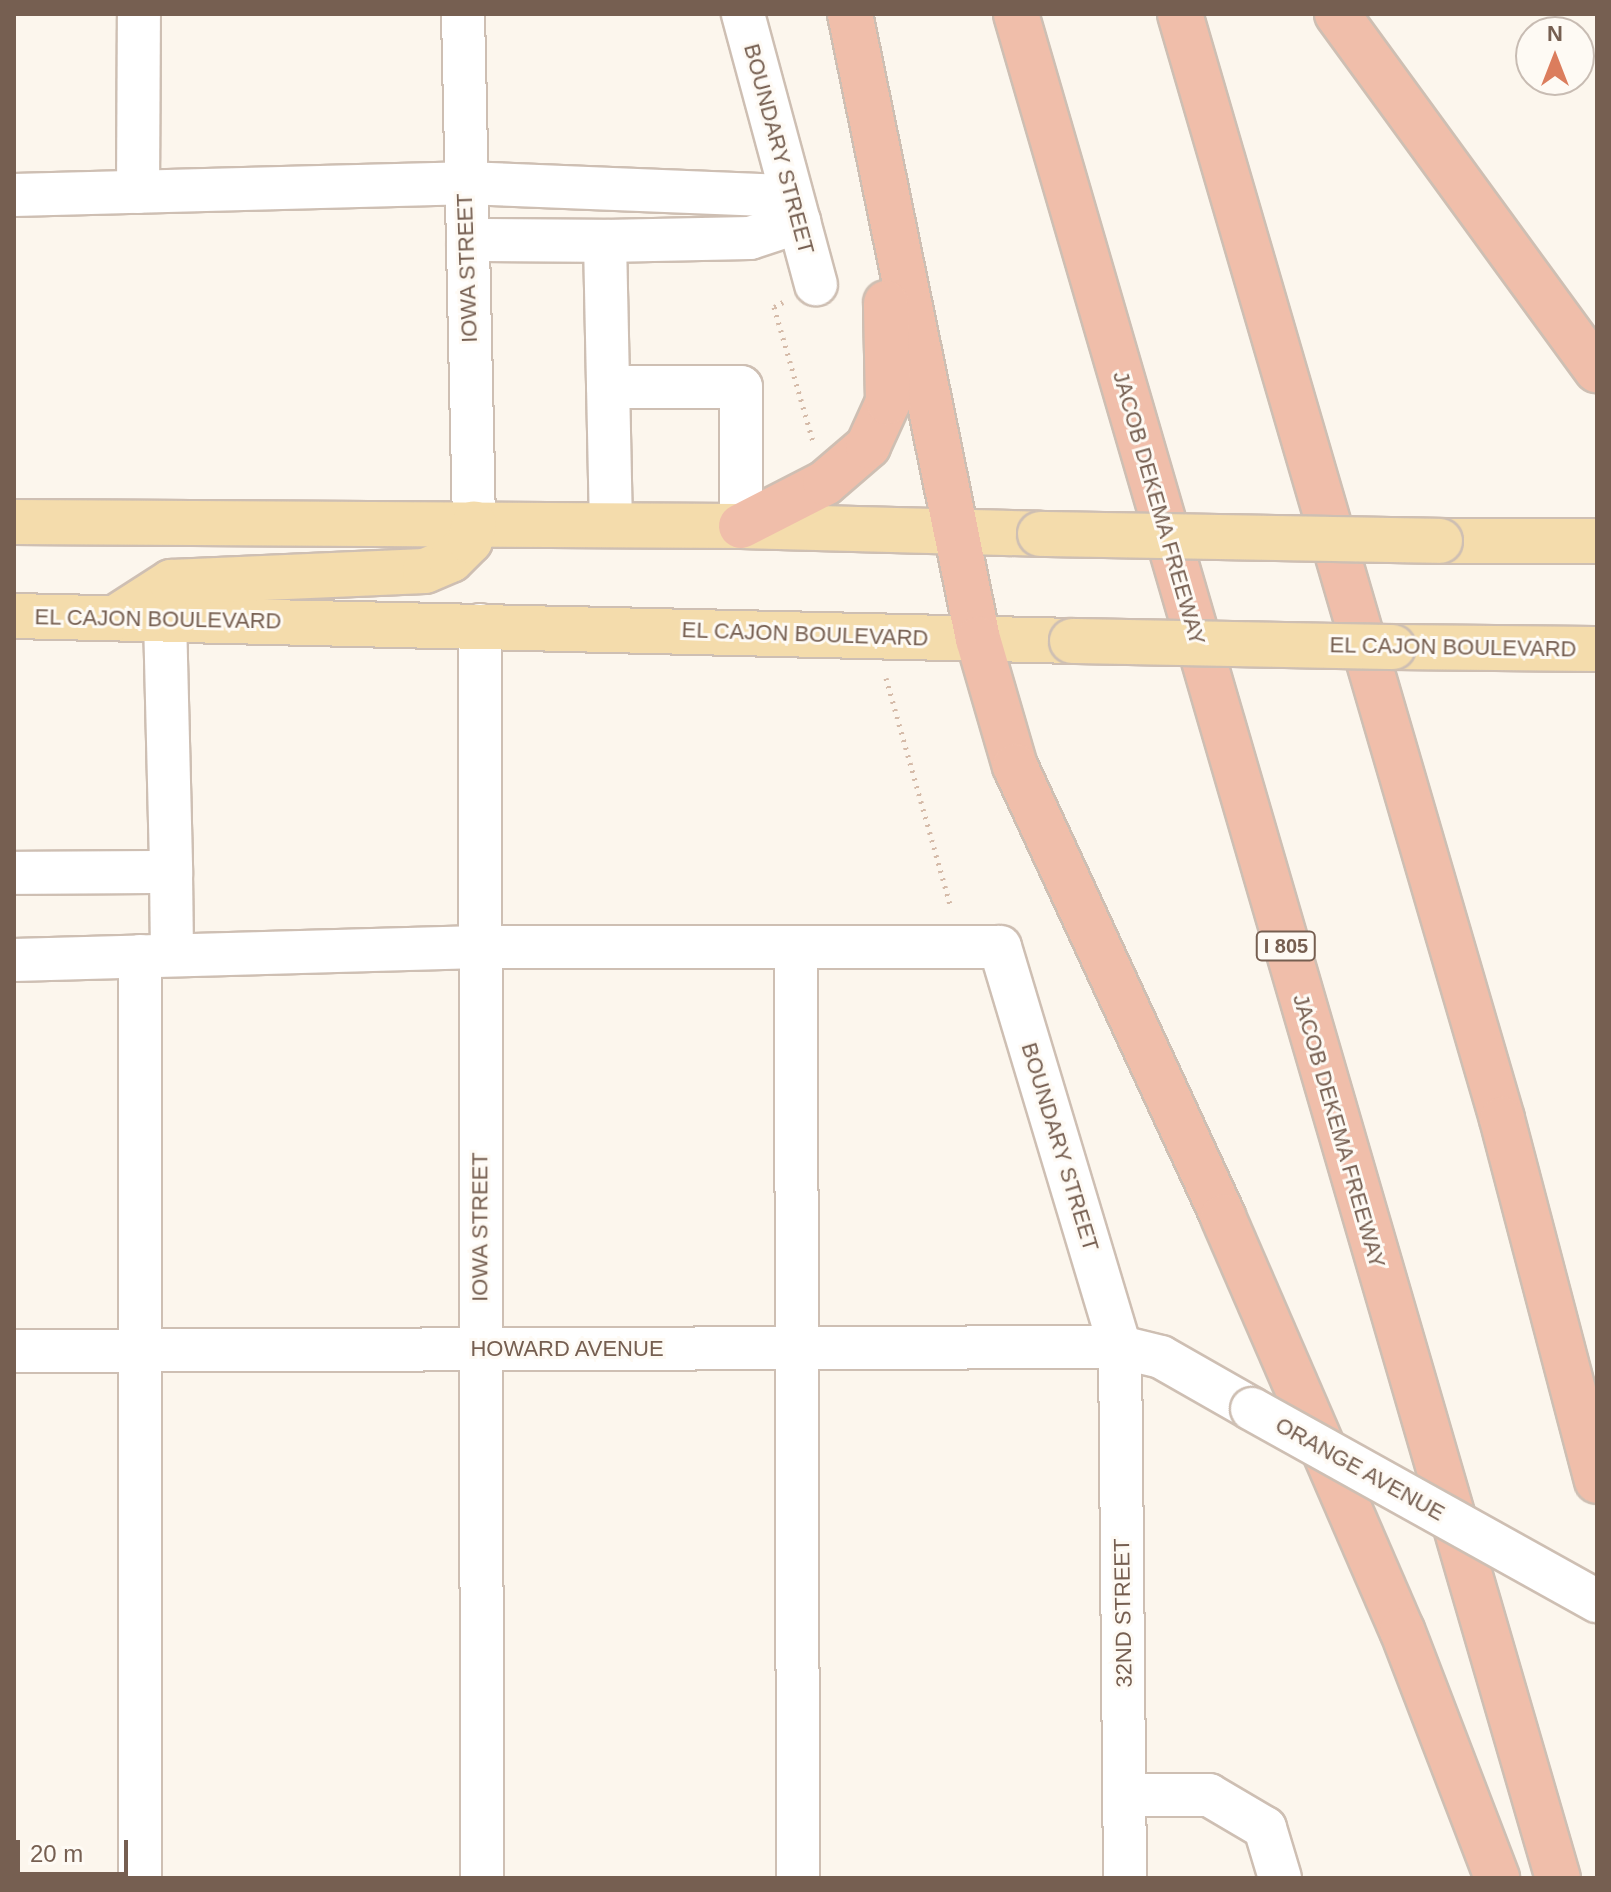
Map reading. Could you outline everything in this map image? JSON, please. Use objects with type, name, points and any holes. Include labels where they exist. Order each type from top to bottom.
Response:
[{"type":"highway","points":[[850,14],[954,531],[978,639],[1015,766],[1223,1217],[1396,1615],[1497,1878]]},
{"type":"highway","name":"JACOB DEKEMA FREEWAY","points":[[1016,14],[1558,1878]]},
{"type":"highway","points":[[1180,14],[1502,1119],[1597,1481]]},
{"type":"highway","points":[[1337,14],[1597,370]]},
{"type":"highway","points":[[741,526],[839,474],[868,446],[888,402],[890,348],[865,86]]},
{"type":"main road","points":[[14,522],[741,526],[1040,534],[1597,541]]},
{"type":"main road","points":[[115,618],[171,582],[425,571],[451,560],[470,541],[474,523]]},
{"type":"main road","name":"EL CAJON BOULEVARD","points":[[14,616],[1072,641],[1597,649]]},
{"type":"street","points":[[138,192],[139,14]]},
{"type":"street","name":"IOWA STREET","points":[[463,14],[464,183],[474,523]]},
{"type":"street","name":"BOUNDARY STREET","points":[[743,14],[816,284]]},
{"type":"street","points":[[14,195],[464,183],[795,209]]},
{"type":"street","points":[[468,240],[750,238],[795,209]]},
{"type":"street","points":[[605,241],[611,525]]},
{"type":"street","points":[[608,387],[741,387],[741,526]]},
{"type":"street","points":[[140,1878],[143,1350],[156,956],[171,872],[165,618]]},
{"type":"street","name":"IOWA STREET","points":[[480,625],[482,1878]]},
{"type":"street","points":[[14,873],[171,872]]},
{"type":"street","points":[[14,960],[480,947],[981,947]]},
{"type":"street","name":"BOUNDARY STREET","points":[[981,947],[1120,1347]]},
{"type":"street","points":[[796,948],[798,1878]]},
{"type":"street","name":"HOWARD AVENUE","points":[[14,1351],[1120,1347]]},
{"type":"street","name":"ORANGE AVENUE","points":[[1120,1347],[1161,1357],[1597,1601]]},
{"type":"street","name":"32ND STREET","points":[[1120,1347],[1125,1878]]},
{"type":"street","points":[[1124,1795],[1209,1795],[1265,1828],[1280,1878]]},
{"type":"path","points":[[815,450],[774,307],[816,284]]},
{"type":"path","points":[[886,677],[981,947]]}]
